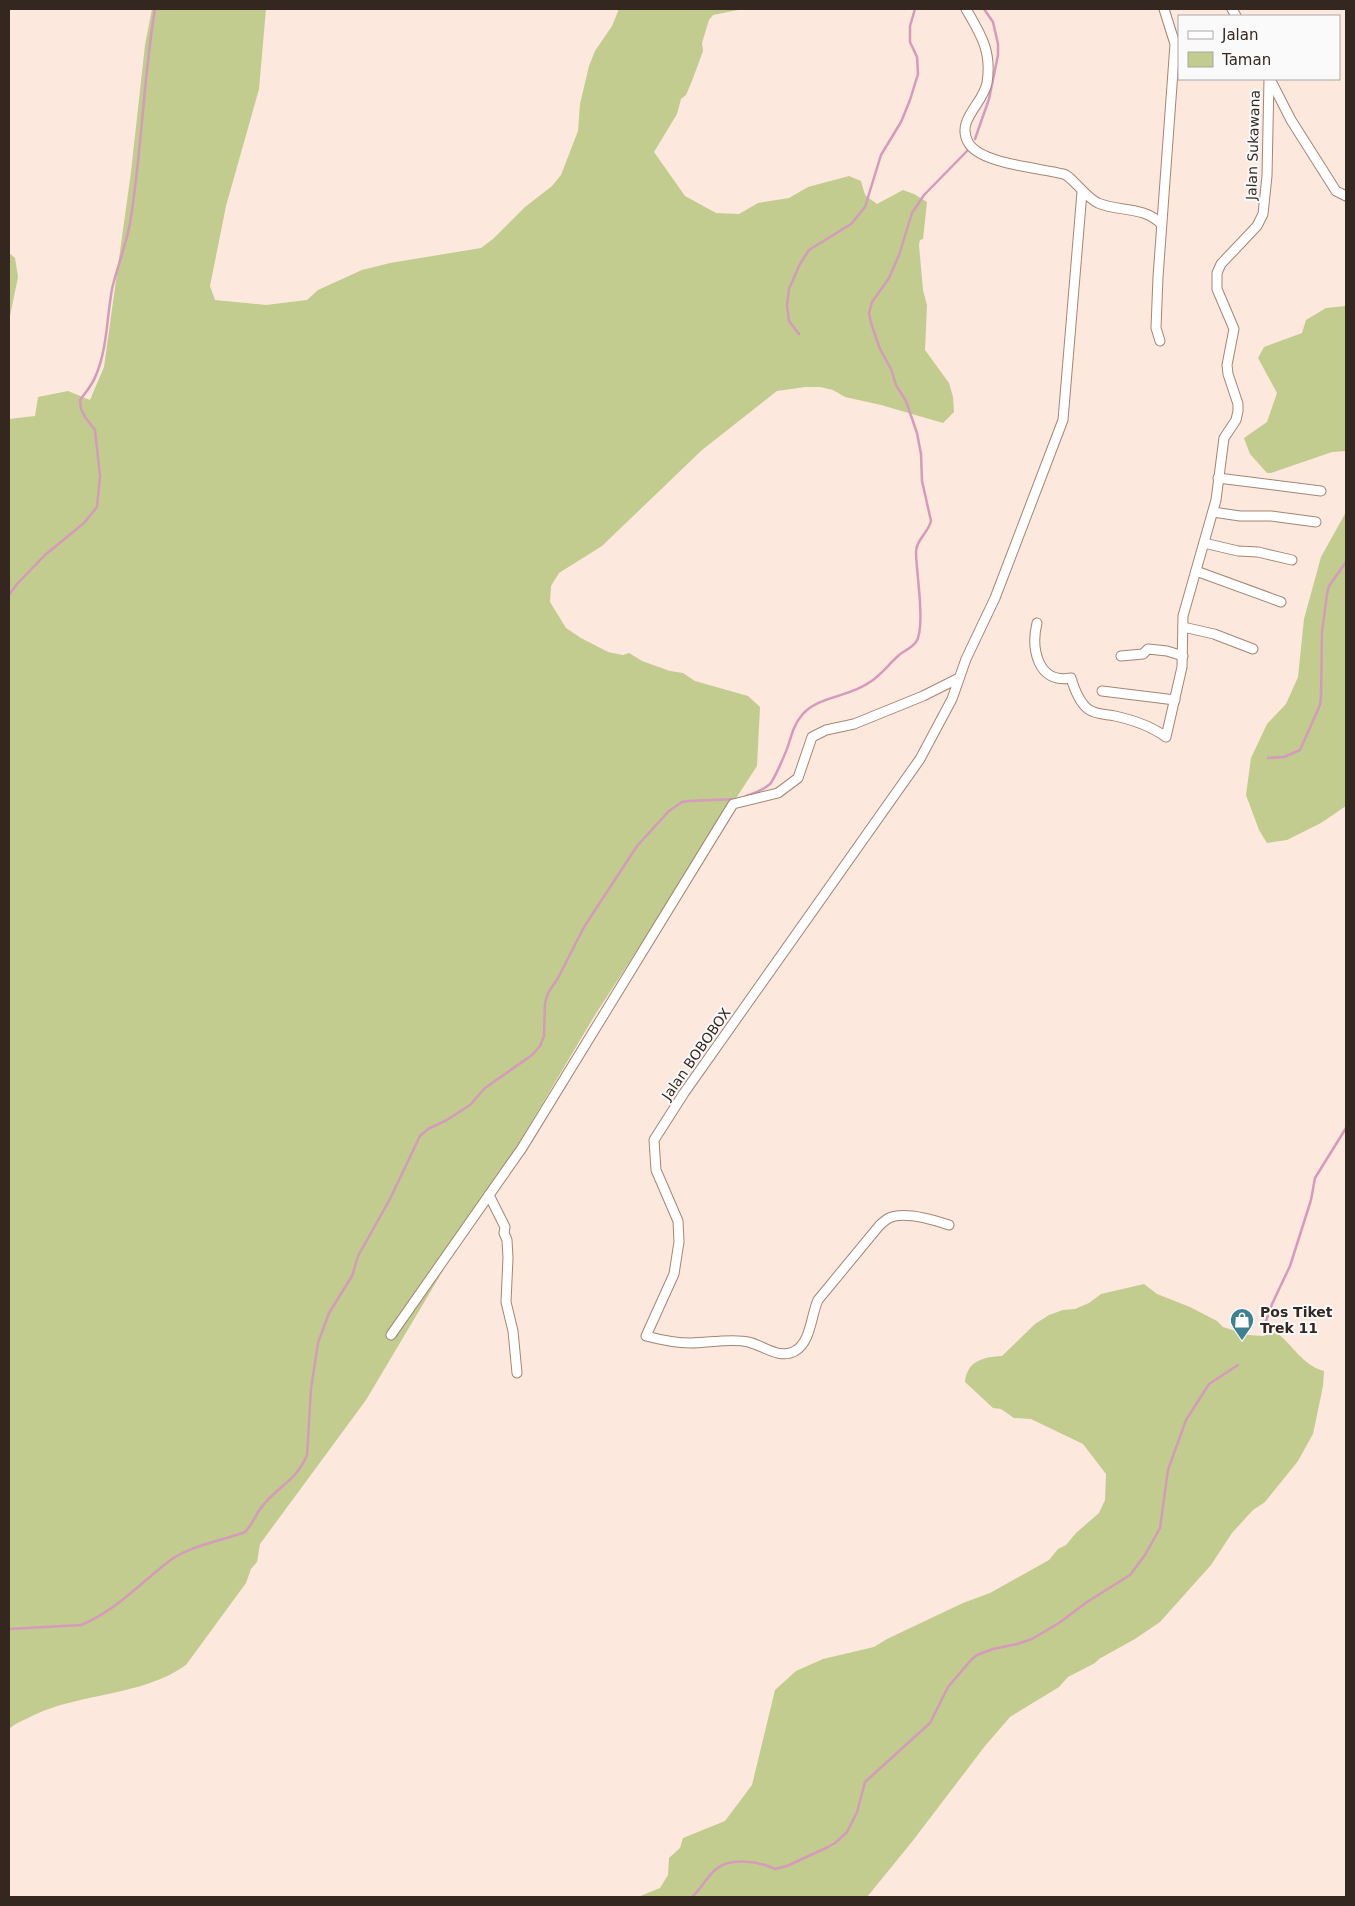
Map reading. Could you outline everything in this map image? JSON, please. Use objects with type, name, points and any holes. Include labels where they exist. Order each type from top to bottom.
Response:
[{"type":"street","points":[[966,9],[984,39],[988,58],[985,89],[965,123],[967,141],[974,150],[990,158],[1067,174],[1082,192],[1097,202],[1148,213],[1161,224]]},
{"type":"street","points":[[1160,341],[1156,328],[1161,224],[1175,44],[1164,9]]},
{"type":"street","name":"Jalan Sukawana","points":[[1037,623],[1033,637],[1034,648],[1040,664],[1052,676],[1062,679],[1071,678],[1076,691],[1088,708],[1099,714],[1115,716],[1146,725],[1156,729],[1166,737],[1183,656],[1183,627],[1188,593],[1213,512],[1224,438],[1236,420],[1238,411],[1238,404],[1228,374],[1234,329],[1217,289],[1217,273],[1221,264],[1257,226],[1263,214],[1267,176],[1269,80]]},
{"type":"street","points":[[1270,80],[1291,120],[1336,191],[1346,196]]},
{"type":"street","name":"Jalan BOBOBOX","points":[[950,1225],[932,1219],[905,1216],[889,1218],[879,1226],[818,1300],[812,1312],[805,1341],[796,1351],[787,1354],[770,1351],[758,1344],[746,1341],[689,1343],[670,1342],[646,1336],[674,1274],[679,1242],[678,1221],[656,1170],[654,1140],[684,1094],[920,759],[952,699],[959,678],[995,598],[1063,420],[1082,192]]},
{"type":"street","points":[[1218,482],[1321,491]]},
{"type":"street","points":[[1213,512],[1240,516],[1272,516],[1316,522]]},
{"type":"street","points":[[1204,543],[1292,560]]},
{"type":"street","points":[[1196,571],[1281,602]]},
{"type":"street","points":[[1183,627],[1214,634],[1253,649]]},
{"type":"street","points":[[1121,656],[1143,654],[1148,649],[1167,651],[1183,656]]},
{"type":"street","points":[[391,1335],[522,1148],[733,804],[778,793],[798,778],[812,737],[826,730],[854,724],[923,696],[959,678]]},
{"type":"street","points":[[1102,691],[1175,700]]},
{"type":"street","points":[[489,1194],[505,1227],[504,1233],[508,1258],[506,1302],[513,1331],[517,1373]]},
{"type":"green space","points":[[152,9],[266,9],[259,89],[226,206],[210,286],[215,300],[266,305],[307,300],[318,290],[362,270],[390,263],[481,248],[493,239],[525,207],[552,186],[561,175],[578,131],[580,104],[589,66],[595,51],[612,26],[619,9],[743,9],[713,15],[709,20],[702,43],[703,51],[692,81],[686,95],[681,99],[677,114],[654,152],[685,196],[716,213],[739,214],[758,203],[789,198],[808,187],[849,176],[861,181],[865,195],[877,204],[903,190],[927,202],[923,239],[920,240],[919,245],[923,290],[927,305],[925,350],[949,383],[953,397],[954,412],[943,423],[845,397],[833,390],[820,387],[777,391],[702,450],[602,546],[559,573],[551,586],[550,602],[566,628],[581,638],[608,652],[623,655],[629,653],[642,661],[670,671],[683,673],[695,681],[748,696],[760,707],[757,766],[595,1015],[366,1400],[260,1544],[257,1562],[251,1569],[246,1583],[186,1665],[150,1683],[51,1708],[9,1729],[9,419],[35,416],[38,397],[68,391],[90,400],[104,367],[131,172],[145,45]]},
{"type":"green space","points":[[9,253],[15,258],[18,277],[9,321]]},
{"type":"green space","points":[[1346,306],[1346,451],[1332,452],[1267,473],[1250,454],[1244,438],[1267,422],[1277,393],[1258,358],[1264,347],[1302,333],[1306,320],[1326,308]]},
{"type":"green space","points":[[1346,512],[1346,806],[1321,823],[1287,840],[1267,843],[1259,830],[1246,795],[1251,758],[1267,724],[1286,704],[1298,677],[1304,619],[1321,557]]},
{"type":"green space","points":[[1144,1284],[1157,1294],[1190,1307],[1217,1321],[1223,1327],[1248,1335],[1263,1336],[1276,1332],[1310,1364],[1324,1371],[1323,1386],[1313,1434],[1298,1461],[1265,1502],[1253,1510],[1232,1533],[1211,1565],[1160,1622],[1095,1663],[1068,1677],[1059,1687],[1010,1717],[985,1746],[867,1897],[638,1897],[660,1888],[668,1875],[669,1858],[680,1848],[683,1838],[725,1821],[752,1785],[775,1690],[796,1671],[823,1659],[874,1647],[963,1603],[990,1593],[1049,1560],[1058,1549],[1066,1545],[1076,1533],[1099,1513],[1105,1500],[1106,1474],[1083,1444],[1031,1419],[1014,1418],[1001,1409],[993,1408],[965,1382],[966,1375],[977,1361],[1002,1356],[1035,1324],[1049,1315],[1063,1310],[1075,1309],[1089,1303],[1101,1294]]},
{"type":"waterway","points":[[9,595],[45,555],[84,523],[97,507],[100,476],[95,430],[85,417],[81,409],[80,400],[93,382],[100,365],[105,344],[112,289],[130,223],[155,9]]},
{"type":"waterway","points":[[799,334],[789,321],[787,305],[789,289],[800,264],[809,250],[851,224],[865,207],[881,155],[901,122],[910,100],[918,74],[917,57],[910,42],[910,26],[915,9]]},
{"type":"waterway","points":[[975,139],[989,99],[998,55],[998,44],[993,22],[984,9]]},
{"type":"waterway","points":[[746,796],[770,784],[802,715],[825,700],[853,691],[870,682],[900,654],[914,644],[919,635],[920,612],[916,552],[918,544],[931,521],[922,481],[921,454],[917,433],[906,401],[896,385],[891,369],[880,349],[869,313],[872,302],[889,278],[899,255],[912,213],[924,195],[970,148]]},
{"type":"waterway","points":[[1268,758],[1284,757],[1300,750],[1320,705],[1322,632],[1327,594],[1329,586],[1346,562]]},
{"type":"waterway","points":[[9,1629],[81,1625],[106,1612],[180,1554],[245,1532],[248,1529],[262,1506],[293,1477],[307,1455],[311,1389],[318,1343],[329,1313],[352,1276],[358,1256],[390,1199],[420,1136],[428,1129],[447,1120],[470,1105],[485,1088],[532,1055],[540,1046],[544,1036],[545,1003],[548,993],[558,978],[584,927],[637,846],[669,811],[682,802],[736,799]]},
{"type":"waterway","points":[[1266,1321],[1290,1266],[1311,1200],[1315,1178],[1346,1128]]},
{"type":"waterway","points":[[692,1897],[715,1870],[728,1863],[753,1862],[775,1869],[787,1866],[835,1843],[847,1832],[857,1812],[865,1782],[930,1723],[948,1687],[971,1660],[977,1655],[993,1649],[1032,1639],[1130,1575],[1145,1555],[1160,1528],[1168,1470],[1186,1420],[1209,1384],[1238,1365]]},
{"type":"place","name":"Pos Tiket Trek 11","points":[[1242,1341]]}]
